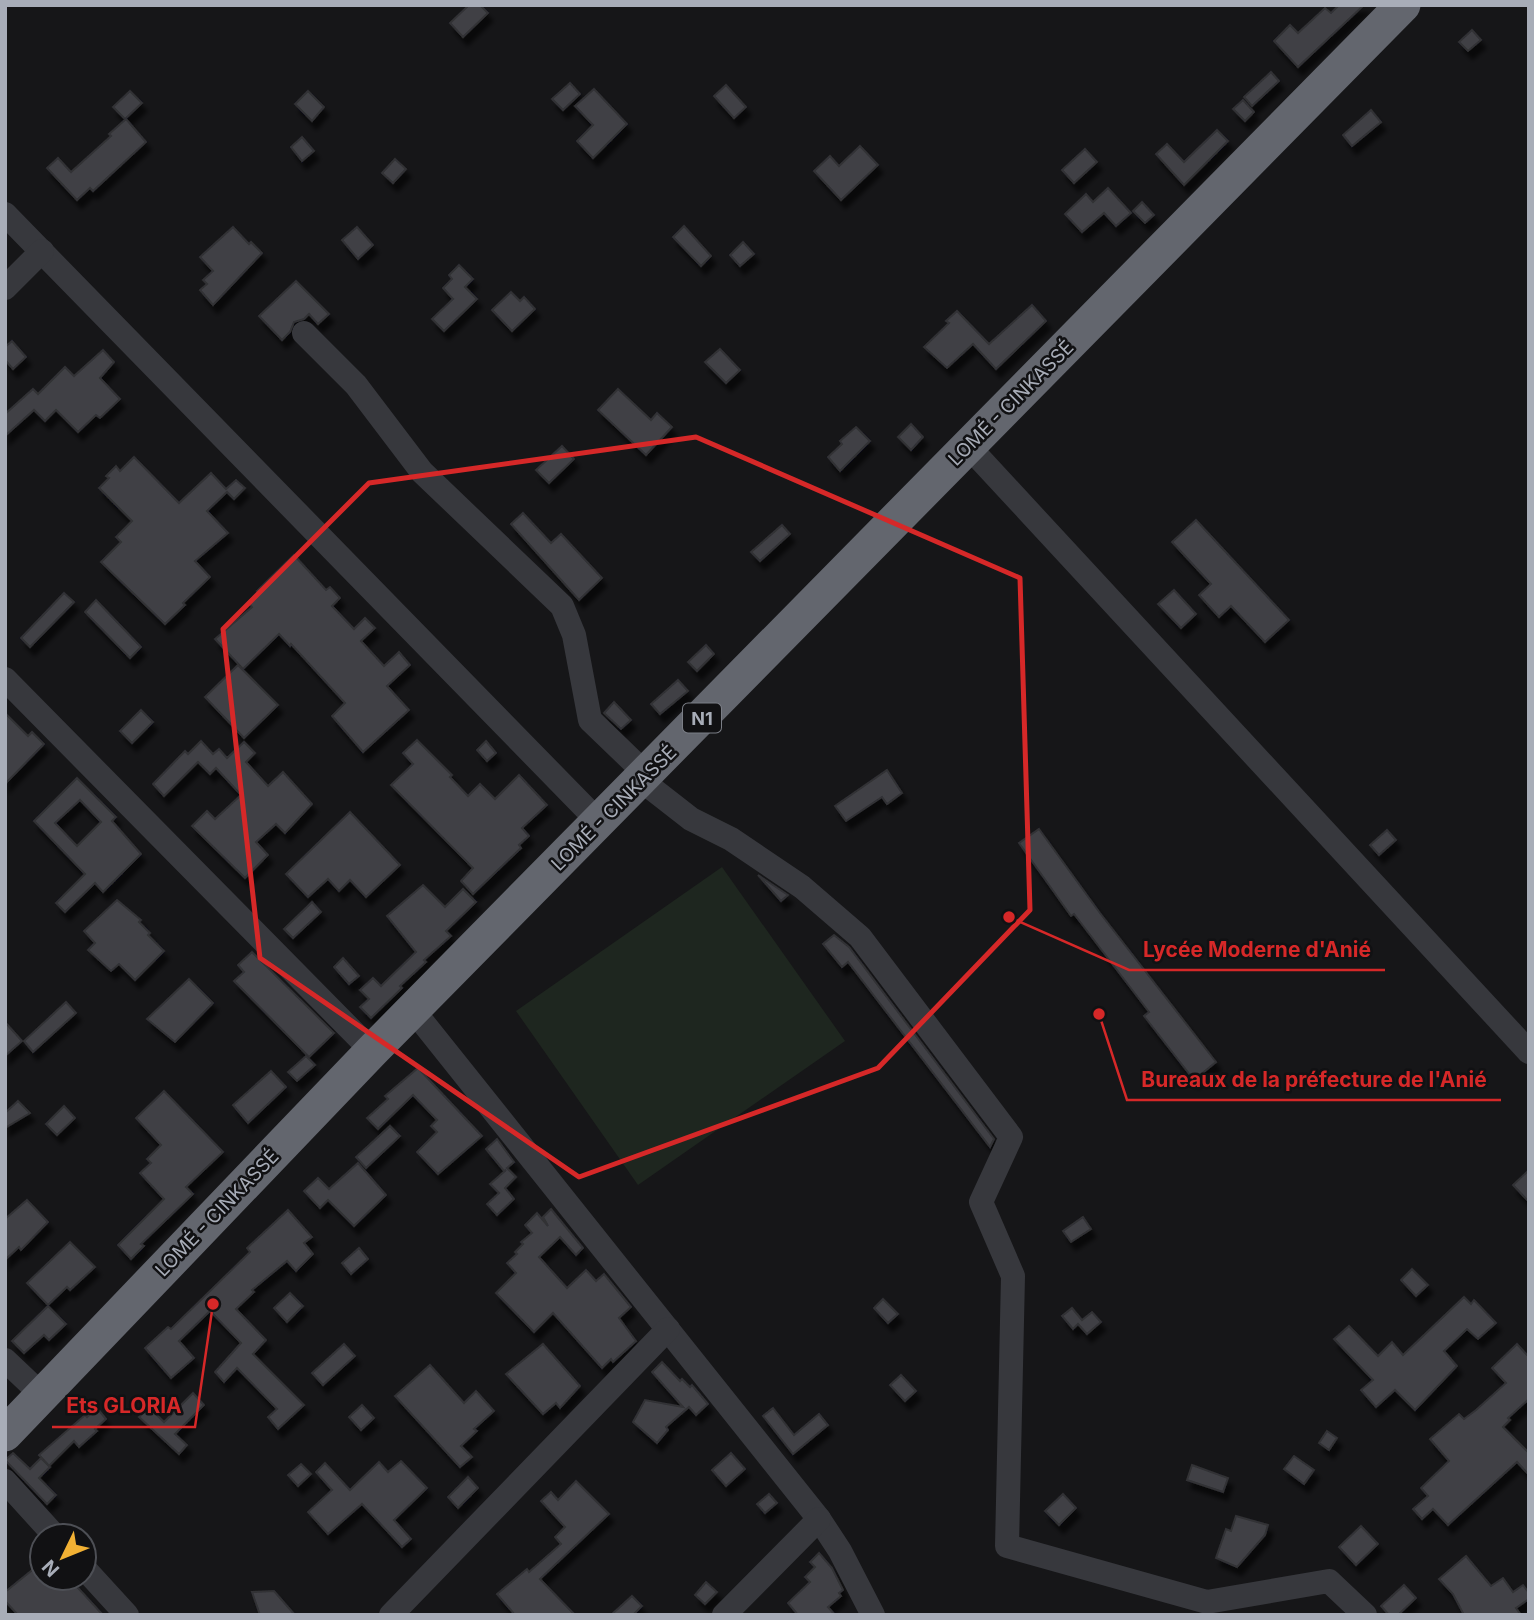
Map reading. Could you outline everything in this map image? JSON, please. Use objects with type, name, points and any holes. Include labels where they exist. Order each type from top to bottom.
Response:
[{"type":"highway","name":"LOMÉ - CINKASSÉ","points":[[5,1434],[372,1051],[1403,5]]},
{"type":"street","points":[[5,214],[599,822]]},
{"type":"street","points":[[5,288],[42,251]]},
{"type":"street","points":[[304,333],[356,385],[422,472],[562,606],[574,635],[590,720],[644,777],[691,819],[730,839],[802,887],[860,937],[1011,1137],[981,1202],[1013,1276],[1007,1546],[1207,1602],[1329,1581],[1365,1615]]},
{"type":"street","points":[[969,447],[1529,1052]]},
{"type":"street","points":[[5,679],[372,1051]]},
{"type":"street","points":[[414,1010],[818,1519],[841,1551],[873,1615]]},
{"type":"street","points":[[391,1615],[668,1329]]},
{"type":"street","points":[[5,1360],[42,1395]]},
{"type":"street","points":[[5,1481],[42,1522]]},
{"type":"street","points":[[724,1615],[818,1519]]},
{"type":"street","points":[[98,1583],[127,1615]]},
{"type":"highlighted area","points":[[696,437],[1020,578],[1030,910],[878,1068],[579,1177],[260,958],[223,629],[369,483]]},
{"type":"shaded area","points":[[722,867],[845,1041],[638,1185],[516,1011]]},
{"type":"building","points":[[469,5],[480,5],[488,13],[463,37],[450,23]]},
{"type":"building","points":[[1339,5],[1364,5],[1298,67],[1274,41],[1290,25],[1298,33],[1325,8],[1331,13]]},
{"type":"building","points":[[1472,30],[1481,40],[1468,51],[1459,42]]},
{"type":"building","points":[[1271,72],[1279,81],[1252,106],[1244,97]]},
{"type":"building","points":[[570,83],[580,94],[563,110],[552,99]]},
{"type":"building","points":[[726,85],[746,107],[734,118],[714,96]]},
{"type":"building","points":[[594,89],[627,124],[593,158],[577,141],[593,125],[575,106]]},
{"type":"building","points":[[130,91],[142,103],[125,119],[113,107]]},
{"type":"building","points":[[308,91],[324,107],[312,121],[295,104]]},
{"type":"building","points":[[1243,100],[1254,112],[1245,121],[1233,109]]},
{"type":"building","points":[[1371,110],[1381,122],[1352,146],[1343,135]]},
{"type":"building","points":[[126,119],[146,142],[93,191],[90,188],[77,200],[47,168],[58,158],[71,172]]},
{"type":"building","points":[[1217,130],[1228,141],[1184,185],[1156,154],[1167,144],[1184,162]]},
{"type":"building","points":[[302,137],[314,151],[302,161],[291,147]]},
{"type":"building","points":[[860,146],[878,165],[841,200],[814,171],[830,156],[839,166]]},
{"type":"building","points":[[1085,149],[1097,162],[1074,183],[1062,170]]},
{"type":"building","points":[[395,159],[406,169],[393,183],[382,173]]},
{"type":"building","points":[[1108,188],[1131,213],[1116,226],[1104,213],[1082,232],[1065,214],[1086,194],[1093,202]]},
{"type":"building","points":[[1142,202],[1154,215],[1145,223],[1133,211]]},
{"type":"building","points":[[684,226],[711,256],[701,266],[673,237]]},
{"type":"building","points":[[233,227],[262,253],[213,305],[200,290],[207,284],[203,280],[213,271],[200,257]]},
{"type":"building","points":[[357,227],[373,245],[358,259],[342,240]]},
{"type":"building","points":[[743,242],[754,254],[740,266],[730,255]]},
{"type":"building","points":[[459,265],[473,279],[465,287],[477,299],[444,331],[432,319],[453,299],[443,288],[452,279],[449,275]]},
{"type":"building","points":[[296,281],[329,314],[318,324],[309,314],[294,322],[290,332],[282,340],[259,316]]},
{"type":"building","points":[[511,292],[520,301],[524,297],[535,309],[512,331],[492,310]]},
{"type":"building","points":[[1032,305],[1046,321],[996,369],[973,344],[947,368],[924,347],[949,323],[946,321],[957,311],[989,344]]},
{"type":"building","points":[[12,341],[26,357],[13,369],[5,360],[5,347]]},
{"type":"building","points":[[720,349],[740,370],[726,383],[705,362]]},
{"type":"building","points":[[103,350],[114,362],[100,378],[120,399],[100,418],[96,415],[78,432],[56,410],[45,421],[34,410],[5,436],[5,414],[33,389],[38,394],[65,367],[74,376]]},
{"type":"building","points":[[618,389],[651,420],[657,413],[672,427],[646,455],[598,410]]},
{"type":"building","points":[[911,424],[923,437],[911,450],[898,437]]},
{"type":"building","points":[[856,427],[870,441],[840,471],[828,457],[842,444],[840,441]]},
{"type":"building","points":[[562,446],[574,459],[549,483],[536,470]]},
{"type":"building","points":[[134,457],[179,503],[211,473],[226,489],[236,480],[245,488],[234,499],[227,492],[207,511],[228,533],[195,561],[210,577],[165,624],[101,562],[121,542],[116,537],[132,521],[99,488],[116,466],[120,471]]},
{"type":"building","points":[[523,513],[551,543],[561,534],[602,578],[579,600],[511,524]]},
{"type":"building","points":[[1196,520],[1289,620],[1265,642],[1231,606],[1219,617],[1199,595],[1211,584],[1172,542]]},
{"type":"building","points":[[782,525],[790,534],[760,561],[751,552]]},
{"type":"building","points":[[294,555],[326,590],[330,587],[340,598],[332,606],[354,629],[365,618],[375,628],[361,641],[384,666],[399,652],[410,665],[387,686],[409,710],[363,752],[332,716],[345,703],[279,634],[243,669],[215,639],[252,607],[248,602]]},
{"type":"building","points":[[1174,590],[1196,614],[1181,628],[1158,604]]},
{"type":"building","points":[[64,593],[74,602],[30,647],[21,638]]},
{"type":"building","points":[[96,600],[141,647],[130,658],[85,612]]},
{"type":"building","points":[[706,645],[714,654],[697,671],[688,662]]},
{"type":"building","points":[[238,665],[278,705],[244,738],[205,697]]},
{"type":"building","points":[[678,680],[688,691],[660,714],[651,704]]},
{"type":"building","points":[[614,702],[631,720],[621,729],[604,713]]},
{"type":"building","points":[[141,710],[153,722],[132,743],[120,731]]},
{"type":"building","points":[[5,713],[28,736],[32,732],[44,744],[5,784]]},
{"type":"building","points":[[417,740],[452,775],[450,777],[468,796],[480,784],[495,799],[519,775],[547,805],[522,828],[529,836],[519,845],[521,848],[473,894],[461,881],[473,868],[391,785],[413,764],[403,753]]},
{"type":"building","points":[[201,741],[213,754],[219,749],[227,758],[244,742],[255,753],[246,762],[268,786],[283,772],[312,804],[285,833],[276,824],[256,842],[268,855],[245,878],[192,826],[207,811],[215,819],[241,795],[216,768],[210,774],[198,762],[164,796],[153,784],[185,751],[188,754]]},
{"type":"building","points":[[486,741],[496,753],[487,761],[477,750]]},
{"type":"building","points":[[887,770],[902,793],[887,804],[882,797],[846,821],[835,806]]},
{"type":"building","points":[[77,778],[116,817],[112,821],[141,854],[103,892],[95,883],[65,912],[56,903],[85,874],[34,821]],"holes":[[[80,800],[101,822],[77,846],[55,823]]]},
{"type":"building","points":[[350,812],[400,865],[366,897],[350,880],[339,891],[328,879],[308,897],[286,874]]},
{"type":"building","points":[[1039,829],[1100,913],[1216,1062],[1194,1080],[1144,1016],[1149,1012],[1074,914],[1071,916],[1019,843]]},
{"type":"building","points":[[1387,830],[1396,840],[1379,855],[1370,845]]},
{"type":"building","points":[[758,875],[788,895],[781,901]]},
{"type":"building","points":[[423,885],[445,907],[463,889],[476,902],[446,931],[451,936],[424,960],[426,962],[371,1018],[360,1007],[369,999],[360,990],[373,978],[381,986],[416,952],[387,916]]},
{"type":"building","points":[[117,900],[141,920],[139,922],[150,933],[148,935],[164,951],[135,980],[119,964],[111,971],[88,950],[95,943],[84,931]]},
{"type":"building","points":[[312,902],[321,912],[293,938],[284,929]]},
{"type":"building","points":[[834,935],[849,947],[994,1139],[990,1147],[848,962],[842,967],[823,944]]},
{"type":"building","points":[[252,952],[334,1033],[309,1057],[234,981],[244,972],[238,965]]},
{"type":"building","points":[[343,958],[359,976],[349,984],[334,967]]},
{"type":"building","points":[[189,979],[213,1003],[175,1042],[147,1019]]},
{"type":"building","points":[[66,1002],[76,1013],[33,1052],[24,1041]]},
{"type":"building","points":[[5,1022],[22,1041],[5,1056]]},
{"type":"building","points":[[306,1056],[315,1065],[297,1081],[288,1072]]},
{"type":"building","points":[[418,1068],[482,1136],[438,1174],[417,1152],[437,1132],[431,1126],[437,1120],[413,1095],[378,1129],[367,1118],[388,1099],[385,1096]]},
{"type":"building","points":[[271,1071],[286,1087],[248,1123],[233,1105]]},
{"type":"building","points":[[164,1091],[223,1152],[186,1187],[193,1194],[141,1244],[144,1246],[131,1259],[118,1245],[164,1199],[140,1173],[151,1163],[147,1159],[161,1145],[136,1118]]},
{"type":"building","points":[[18,1101],[30,1113],[5,1128],[5,1113]]},
{"type":"building","points":[[64,1106],[75,1118],[57,1135],[46,1124]]},
{"type":"building","points":[[390,1126],[400,1136],[366,1168],[356,1157]]},
{"type":"building","points":[[497,1139],[514,1162],[507,1168],[516,1177],[505,1188],[514,1199],[497,1215],[487,1204],[499,1193],[490,1184],[506,1170],[504,1171],[486,1149]]},
{"type":"building","points":[[358,1163],[386,1195],[354,1226],[328,1200],[320,1208],[304,1191],[318,1178],[329,1189]]},
{"type":"building","points":[[1529,1170],[1529,1202],[1513,1185]]},
{"type":"building","points":[[27,1200],[48,1222],[21,1250],[19,1247],[5,1260],[5,1219]]},
{"type":"building","points":[[551,1209],[583,1248],[576,1255],[560,1237],[539,1257],[567,1288],[586,1270],[596,1281],[604,1274],[631,1307],[619,1318],[636,1341],[613,1362],[611,1359],[602,1368],[553,1313],[534,1332],[496,1293],[516,1273],[507,1263],[517,1254],[515,1252],[523,1244],[521,1242],[532,1233],[525,1225],[537,1213],[548,1226],[543,1217]]},
{"type":"building","points":[[288,1210],[312,1237],[304,1243],[313,1254],[296,1271],[287,1261],[252,1290],[254,1292],[236,1309],[266,1340],[253,1354],[304,1405],[278,1429],[268,1417],[277,1409],[237,1368],[224,1382],[215,1372],[241,1343],[210,1311],[179,1341],[194,1358],[171,1378],[145,1348],[168,1327],[171,1329],[250,1252],[247,1248]]},
{"type":"building","points":[[1083,1217],[1091,1229],[1071,1242],[1063,1231]]},
{"type":"building","points":[[70,1242],[95,1267],[70,1290],[67,1287],[48,1305],[27,1283]]},
{"type":"building","points":[[359,1248],[368,1259],[351,1274],[342,1263]]},
{"type":"building","points":[[1412,1269],[1428,1285],[1416,1296],[1401,1280]]},
{"type":"building","points":[[290,1293],[303,1306],[287,1322],[274,1308]]},
{"type":"building","points":[[1464,1297],[1471,1304],[1474,1300],[1496,1323],[1478,1339],[1467,1329],[1444,1351],[1457,1366],[1415,1410],[1395,1390],[1376,1407],[1361,1390],[1373,1380],[1334,1339],[1349,1326],[1378,1356],[1392,1342],[1403,1355]]},
{"type":"building","points":[[883,1299],[898,1314],[888,1323],[874,1308]]},
{"type":"building","points":[[48,1306],[66,1324],[49,1340],[44,1335],[24,1353],[12,1341]]},
{"type":"building","points":[[1072,1308],[1082,1320],[1092,1312],[1101,1322],[1087,1334],[1078,1324],[1073,1329],[1062,1316]]},
{"type":"building","points":[[344,1344],[355,1356],[323,1385],[312,1373]]},
{"type":"building","points":[[543,1344],[580,1386],[560,1408],[556,1403],[543,1414],[506,1374]]},
{"type":"building","points":[[1517,1344],[1529,1357],[1529,1399],[1508,1418],[1510,1420],[1503,1427],[1529,1453],[1529,1475],[1517,1462],[1448,1525],[1433,1509],[1422,1519],[1413,1509],[1428,1496],[1421,1488],[1449,1461],[1430,1439],[1459,1414],[1464,1419],[1506,1383],[1492,1368]]},
{"type":"building","points":[[662,1362],[680,1381],[682,1379],[690,1387],[692,1385],[708,1404],[696,1415],[689,1407],[666,1427],[668,1430],[657,1443],[633,1422],[645,1400],[683,1407],[652,1372]]},
{"type":"building","points":[[430,1365],[464,1403],[476,1391],[494,1411],[474,1429],[477,1431],[461,1446],[472,1457],[460,1467],[395,1396]]},
{"type":"building","points":[[901,1375],[916,1391],[905,1401],[890,1385]]},
{"type":"building","points":[[193,1393],[204,1405],[175,1434],[187,1445],[179,1454],[139,1417],[149,1407],[164,1422]]},
{"type":"building","points":[[362,1405],[374,1418],[361,1430],[349,1417]]},
{"type":"building","points":[[97,1408],[106,1419],[95,1429],[97,1431],[79,1447],[74,1441],[49,1466],[39,1455],[85,1415],[87,1417]]},
{"type":"building","points":[[773,1408],[794,1435],[819,1414],[828,1425],[793,1454],[763,1416]]},
{"type":"building","points":[[1327,1431],[1337,1438],[1329,1450],[1319,1443]]},
{"type":"building","points":[[13,1453],[30,1469],[41,1458],[50,1467],[39,1478],[56,1495],[47,1504],[5,1460]]},
{"type":"building","points":[[731,1453],[745,1469],[726,1486],[712,1470]]},
{"type":"building","points":[[1294,1456],[1314,1470],[1304,1484],[1284,1469]]},
{"type":"building","points":[[401,1461],[427,1488],[394,1520],[411,1539],[402,1547],[362,1504],[328,1534],[308,1512],[332,1490],[316,1472],[325,1463],[350,1490],[379,1462],[388,1472]]},
{"type":"building","points":[[301,1464],[311,1474],[298,1486],[288,1475]]},
{"type":"building","points":[[1192,1465],[1228,1478],[1223,1492],[1187,1480]]},
{"type":"building","points":[[468,1477],[478,1488],[458,1508],[448,1497]]},
{"type":"building","points":[[576,1481],[609,1514],[540,1579],[575,1615],[515,1615],[497,1594],[527,1569],[529,1572],[561,1544],[555,1537],[565,1527],[541,1501],[551,1492],[558,1500]]},
{"type":"building","points":[[769,1494],[777,1503],[765,1513],[757,1504]]},
{"type":"building","points":[[1063,1494],[1076,1508],[1059,1525],[1045,1511]]},
{"type":"building","points":[[1236,1516],[1268,1525],[1265,1535],[1237,1567],[1216,1558],[1226,1529],[1231,1531]]},
{"type":"building","points":[[1361,1526],[1378,1544],[1356,1565],[1339,1547]]},
{"type":"building","points":[[819,1553],[832,1568],[843,1590],[839,1593],[841,1596],[828,1607],[835,1615],[798,1615],[788,1603],[810,1582],[805,1577],[815,1567],[810,1562]]},
{"type":"building","points":[[1466,1556],[1491,1586],[1503,1578],[1513,1592],[1523,1585],[1529,1593],[1529,1599],[1516,1608],[1521,1615],[1464,1615],[1453,1594],[1439,1579]]},
{"type":"building","points":[[28,1573],[28,1592],[82,1592],[103,1615],[18,1615],[5,1601],[5,1592]]},
{"type":"building","points":[[706,1582],[717,1592],[705,1604],[695,1595]]},
{"type":"building","points":[[1404,1585],[1416,1598],[1398,1615],[1389,1615],[1381,1606]]},
{"type":"building","points":[[274,1591],[295,1615],[260,1615],[252,1592]]},
{"type":"building","points":[[632,1596],[642,1606],[633,1615],[611,1615]]},
{"type":"place","name":"Lycée Moderne d'Anié","points":[[1009,917]]},
{"type":"place","name":"Bureaux de la préfecture de l'Anié","points":[[1099,1014]]},
{"type":"place","name":"Ets GLORIA","points":[[213,1304]]}]
